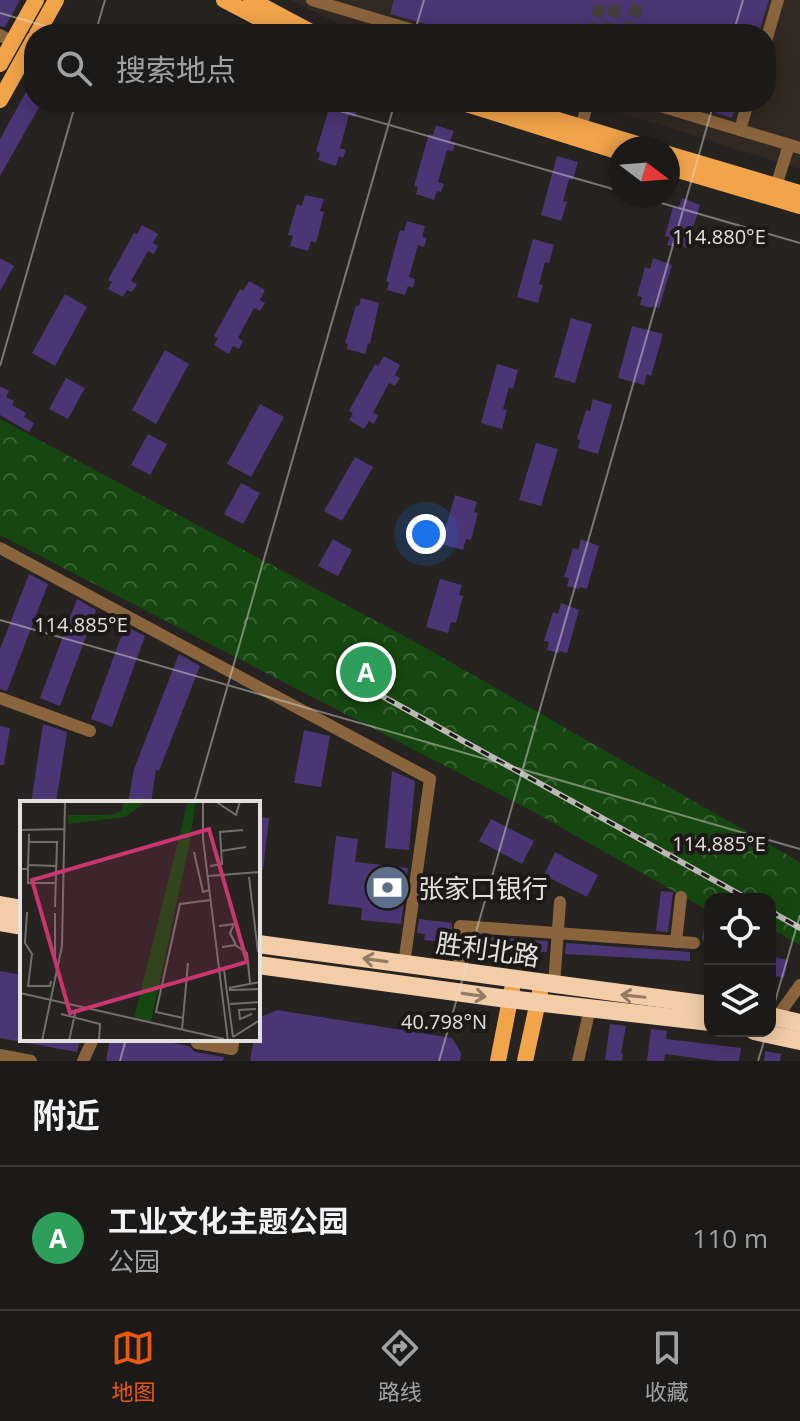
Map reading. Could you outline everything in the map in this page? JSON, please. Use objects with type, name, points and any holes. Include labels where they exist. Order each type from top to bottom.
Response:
[{"type":"highway","points":[[0,905],[20,909]]},
{"type":"highway","points":[[0,922],[20,926]]},
{"type":"highway","name":"胜利北路","points":[[260,944],[704,1004]]},
{"type":"highway","name":"胜利北路","points":[[260,965],[704,1021]]},
{"type":"highway","points":[[776,1018],[800,1023]]},
{"type":"highway","points":[[776,1036],[800,1041]]},
{"type":"main road","points":[[0,64],[6,38],[36,0]]},
{"type":"main road","points":[[42,24],[56,0]]},
{"type":"main road","points":[[224,0],[270,24]]},
{"type":"main road","points":[[251,0],[296,24]]},
{"type":"main road","points":[[0,100],[24,56]]},
{"type":"main road","points":[[492,112],[608,148]]},
{"type":"main road","points":[[532,112],[611,136]]},
{"type":"main road","points":[[680,158],[800,193]]},
{"type":"main road","points":[[680,171],[800,206]]},
{"type":"main road","points":[[498,1061],[514,979]]},
{"type":"main road","points":[[525,1061],[538,1002],[548,984]]},
{"type":"street","points":[[312,0],[392,24]]},
{"type":"street","points":[[771,24],[778,0]]},
{"type":"street","points":[[581,127],[585,112]]},
{"type":"street","points":[[680,112],[795,146],[776,186]]},
{"type":"street","points":[[740,130],[745,112]]},
{"type":"street","points":[[0,548],[430,779],[404,964]]},
{"type":"street","points":[[0,698],[90,731]]},
{"type":"street","points":[[676,942],[681,897]]},
{"type":"street","points":[[548,984],[558,933],[560,902]]},
{"type":"street","points":[[459,971],[460,926],[694,943]]},
{"type":"street","points":[[776,1013],[800,985]]},
{"type":"street","points":[[578,1061],[590,1008]]},
{"type":"street","points":[[83,1061],[92,1041]]},
{"type":"street","points":[[198,1041],[232,1050]]},
{"type":"street","points":[[6,1057],[31,1061]]},
{"type":"shaded area","points":[[290,0],[800,0],[800,169],[619,112],[776,112],[776,24],[339,24]]},
{"type":"green space","points":[[0,419],[415,642],[793,858],[800,863],[800,945],[776,931],[776,893],[704,893],[704,908],[534,812],[0,535]]},
{"type":"building","points":[[0,0],[20,0],[5,27],[0,26]]},
{"type":"building","points":[[394,0],[769,0],[761,24],[425,24],[390,14]]},
{"type":"building","points":[[24,96],[24,112],[36,112],[0,176],[0,139]]},
{"type":"building","points":[[328,112],[356,112],[355,117],[349,115],[340,148],[346,150],[343,158],[339,156],[336,166],[318,160],[320,153],[316,151]]},
{"type":"building","points":[[714,112],[734,112],[732,118]]},
{"type":"building","points":[[436,125],[454,131],[450,141],[455,143],[453,151],[447,150],[438,182],[444,184],[434,200],[416,194],[418,187],[414,186],[429,134],[433,135]]},
{"type":"building","points":[[557,156],[578,162],[573,180],[569,179],[561,221],[541,215]]},
{"type":"building","points":[[305,195],[324,199],[316,243],[311,241],[308,251],[290,246],[293,236],[288,235],[297,204],[302,206]]},
{"type":"building","points":[[682,198],[700,205],[687,248],[667,245],[670,237],[665,236],[673,208],[680,208]]},
{"type":"building","points":[[407,221],[425,226],[422,237],[427,238],[424,247],[418,245],[409,277],[415,279],[413,288],[408,286],[405,295],[387,290],[389,282],[386,281],[400,230],[404,231]]},
{"type":"building","points":[[142,225],[158,234],[153,243],[158,246],[154,254],[148,251],[131,281],[137,284],[132,292],[127,290],[123,297],[108,289],[112,282],[108,280],[134,233],[137,234]]},
{"type":"building","points":[[533,239],[554,245],[549,263],[545,262],[538,303],[517,297]]},
{"type":"building","points":[[0,258],[14,266],[0,291]]},
{"type":"building","points":[[653,258],[672,265],[659,308],[640,305],[642,297],[637,296],[645,267],[650,269]]},
{"type":"building","points":[[249,281],[265,290],[260,300],[265,303],[260,311],[254,308],[238,338],[243,341],[239,349],[233,346],[229,354],[214,345],[218,338],[214,336],[240,289],[243,291]]},
{"type":"building","points":[[65,294],[87,307],[55,366],[32,353]]},
{"type":"building","points":[[361,298],[379,303],[365,354],[347,349],[348,344],[345,343]]},
{"type":"building","points":[[571,318],[592,324],[575,383],[554,377]]},
{"type":"building","points":[[632,326],[663,334],[651,376],[647,374],[644,385],[618,378]]},
{"type":"building","points":[[165,350],[189,364],[156,424],[132,410]]},
{"type":"building","points":[[384,356],[400,365],[395,375],[400,378],[395,386],[389,383],[373,413],[378,415],[374,424],[369,421],[364,429],[349,420],[353,413],[349,411],[375,364],[378,366]]},
{"type":"building","points":[[497,364],[518,370],[503,409],[507,410],[502,429],[481,423]]},
{"type":"building","points":[[66,378],[85,388],[68,419],[49,409]]},
{"type":"building","points":[[0,386],[9,391],[6,397],[14,401],[12,405],[26,413],[24,417],[34,423],[29,432],[0,415]]},
{"type":"building","points":[[593,399],[612,405],[598,454],[578,448],[580,440],[577,439],[586,410],[590,411]]},
{"type":"building","points":[[260,404],[284,417],[251,477],[227,464]]},
{"type":"building","points":[[148,434],[167,444],[150,475],[131,465]]},
{"type":"building","points":[[536,443],[558,449],[541,506],[519,500]]},
{"type":"building","points":[[355,457],[373,467],[342,521],[324,511]]},
{"type":"building","points":[[241,483],[260,493],[243,524],[224,514]]},
{"type":"building","points":[[455,495],[477,502],[474,512],[478,513],[471,540],[466,539],[463,550],[441,544]]},
{"type":"building","points":[[333,539],[352,550],[338,576],[318,566]]},
{"type":"building","points":[[581,539],[599,546],[587,589],[567,586],[569,578],[564,577],[573,548],[578,550]]},
{"type":"building","points":[[29,574],[48,584],[7,691],[0,689],[0,649]]},
{"type":"building","points":[[440,579],[462,585],[459,595],[463,596],[456,623],[451,622],[448,633],[426,627]]},
{"type":"building","points":[[77,599],[96,610],[60,706],[40,698]]},
{"type":"building","points":[[561,603],[579,610],[567,653],[547,650],[549,642],[544,641],[553,612],[558,614]]},
{"type":"building","points":[[125,626],[145,636],[112,727],[91,719]]},
{"type":"building","points":[[179,654],[200,666],[159,771],[156,770],[151,801],[128,801],[134,769]]},
{"type":"building","points":[[43,724],[67,732],[56,801],[31,801]]},
{"type":"building","points":[[0,726],[10,728],[4,765],[0,765]]},
{"type":"building","points":[[304,730],[330,736],[321,787],[294,783]]},
{"type":"building","points":[[392,771],[415,781],[409,850],[385,848]]},
{"type":"building","points":[[260,817],[269,818],[263,870],[260,870]]},
{"type":"building","points":[[491,819],[534,841],[522,864],[479,841]]},
{"type":"building","points":[[336,836],[358,839],[355,862],[408,868],[401,924],[361,920],[362,908],[328,904]]},
{"type":"building","points":[[555,852],[598,875],[587,897],[544,875]]},
{"type":"building","points":[[661,891],[673,892],[668,932],[656,931]]},
{"type":"building","points":[[419,919],[452,923],[451,943],[424,940],[425,934],[417,933]]},
{"type":"building","points":[[469,936],[548,941],[547,952],[469,948]]},
{"type":"building","points":[[566,943],[690,952],[690,961],[565,954]]},
{"type":"building","points":[[776,957],[788,960],[784,978],[776,976]]},
{"type":"building","points":[[0,971],[20,975],[22,1042],[0,1038]]},
{"type":"building","points":[[277,1010],[452,1038],[461,1053],[460,1061],[250,1061],[254,1041],[260,1041],[260,1017]]},
{"type":"building","points":[[610,1024],[626,1026],[622,1061],[605,1060]]},
{"type":"building","points":[[651,1029],[667,1031],[666,1039],[741,1048],[739,1061],[665,1054],[664,1061],[647,1061]]},
{"type":"building","points":[[27,1041],[80,1041],[77,1052]]},
{"type":"building","points":[[110,1041],[163,1041],[189,1046],[195,1052],[224,1057],[223,1061],[106,1061]]},
{"type":"building","points":[[765,1051],[781,1054],[780,1061],[764,1061]]},
{"type":"tunnel","points":[[595,24],[602,0]]},
{"type":"tunnel","points":[[611,24],[618,0]]},
{"type":"tunnel","points":[[632,24],[639,0]]},
{"type":"railway","points":[[355,681],[737,893]]},
{"type":"railway","points":[[776,914],[800,928]]},
{"type":"place","name":"工业文化主题公园","points":[[366,672]]},
{"type":"place","name":"张家口银行","points":[[387,888]]}]
